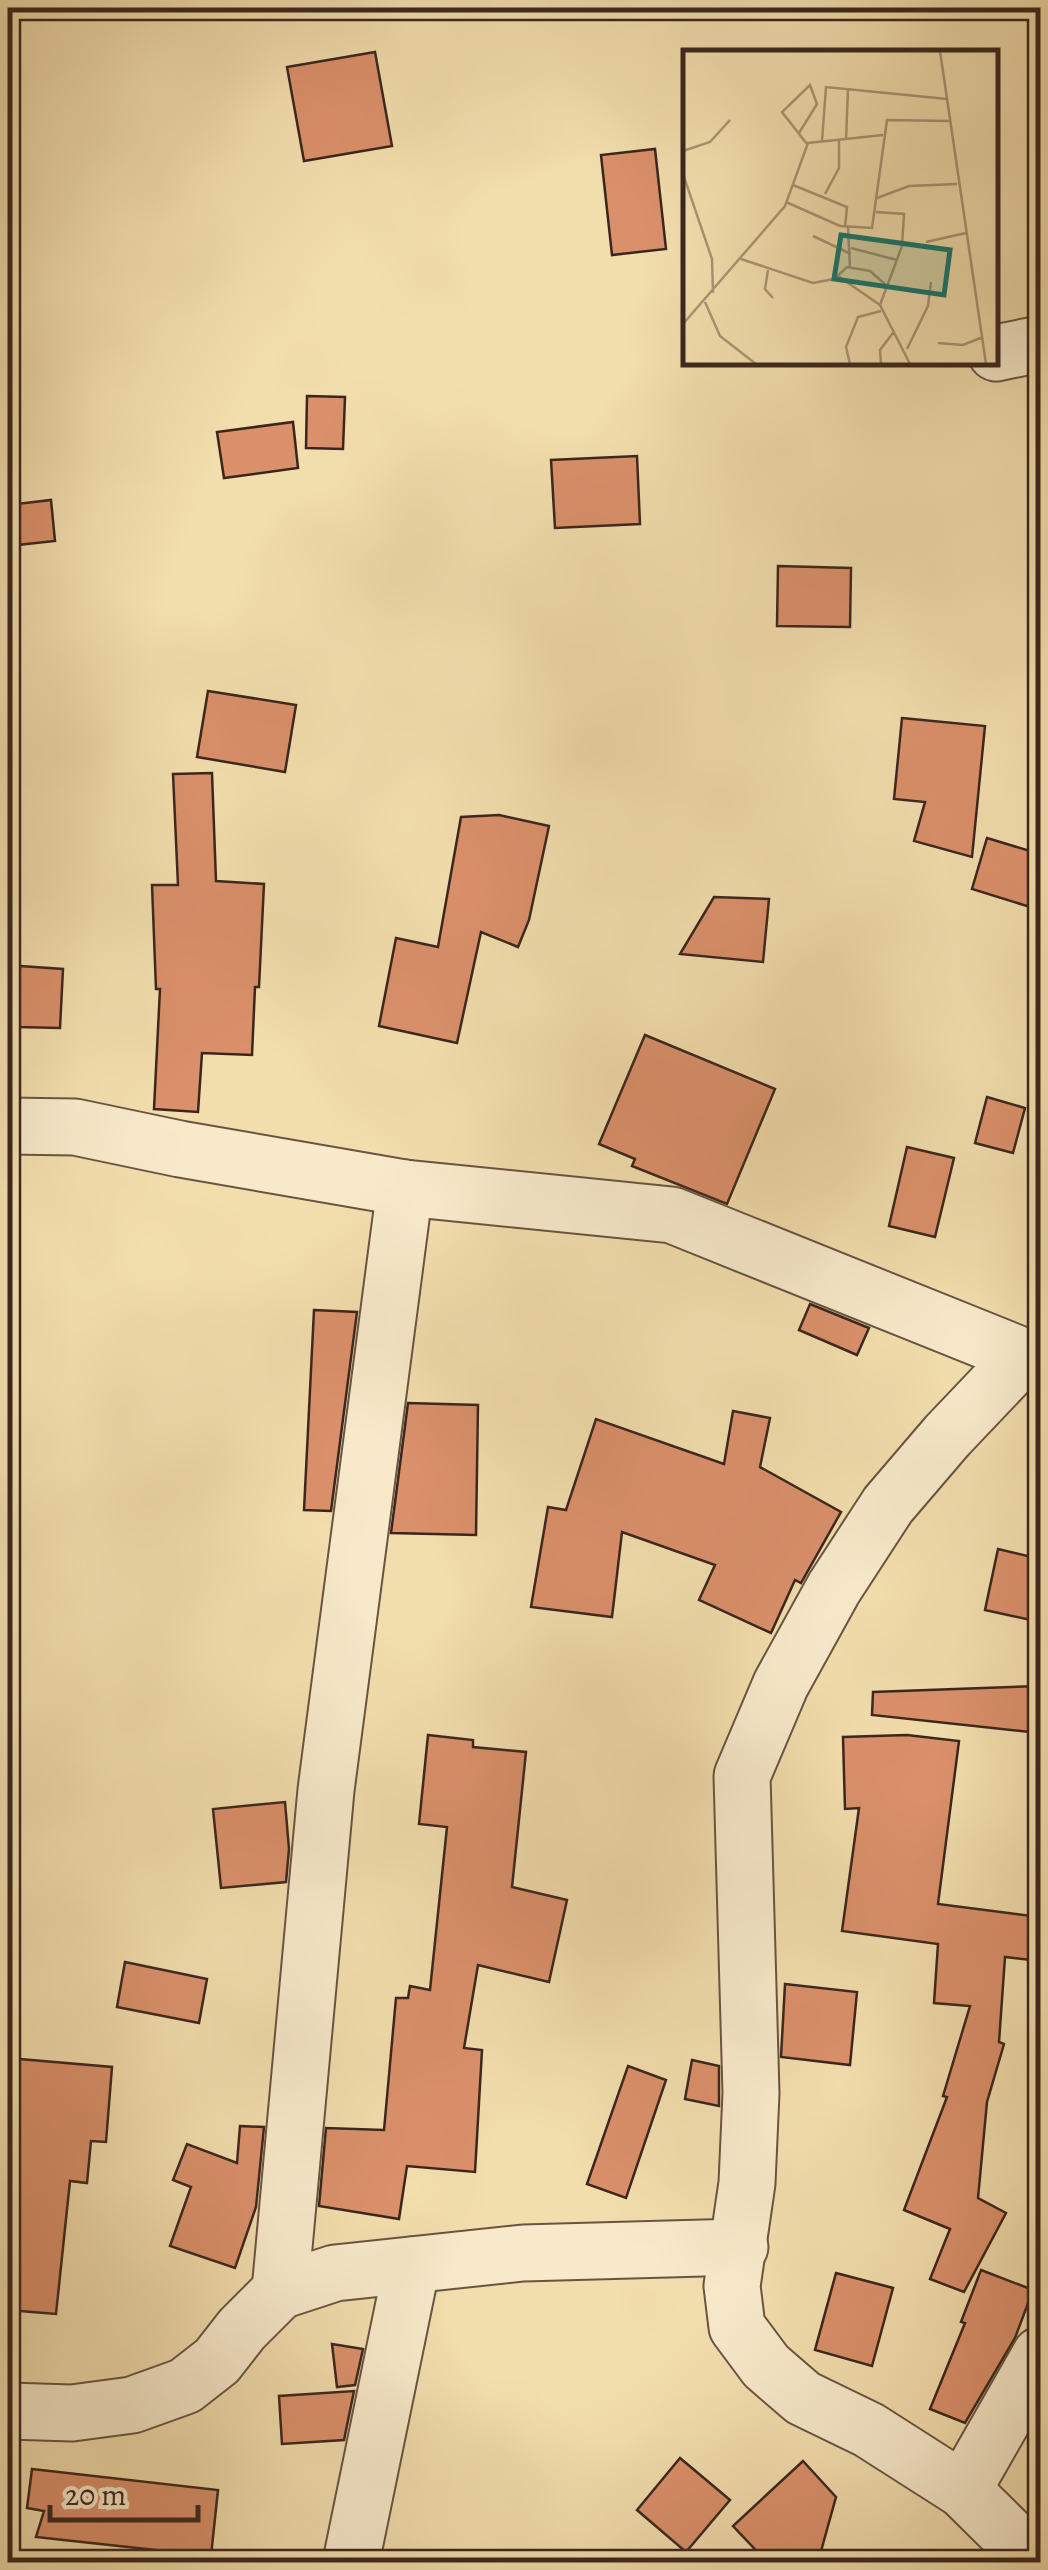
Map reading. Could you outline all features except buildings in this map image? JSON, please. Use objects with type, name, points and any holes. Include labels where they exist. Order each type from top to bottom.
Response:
[{"type":"street","points":[[998,353],[1040,344]]},
{"type":"street","points":[[8,1126],[75,1127],[404,1188],[672,1215],[1032,1357],[947,1436],[888,1505],[834,1588],[781,1684],[742,1776],[751,2092],[748,2183],[732,2286],[738,2327],[766,2366],[803,2398],[869,2430],[963,2490],[1036,2562]]},
{"type":"street","points":[[280,2292],[330,1756],[404,1188]]},
{"type":"street","points":[[8,2411],[87,2411],[132,2404],[185,2386],[218,2361],[242,2329],[280,2292],[335,2273],[523,2253],[740,2246]]},
{"type":"street","points":[[352,2562],[412,2265]]},
{"type":"street","points":[[963,2490],[1040,2355]]}]
